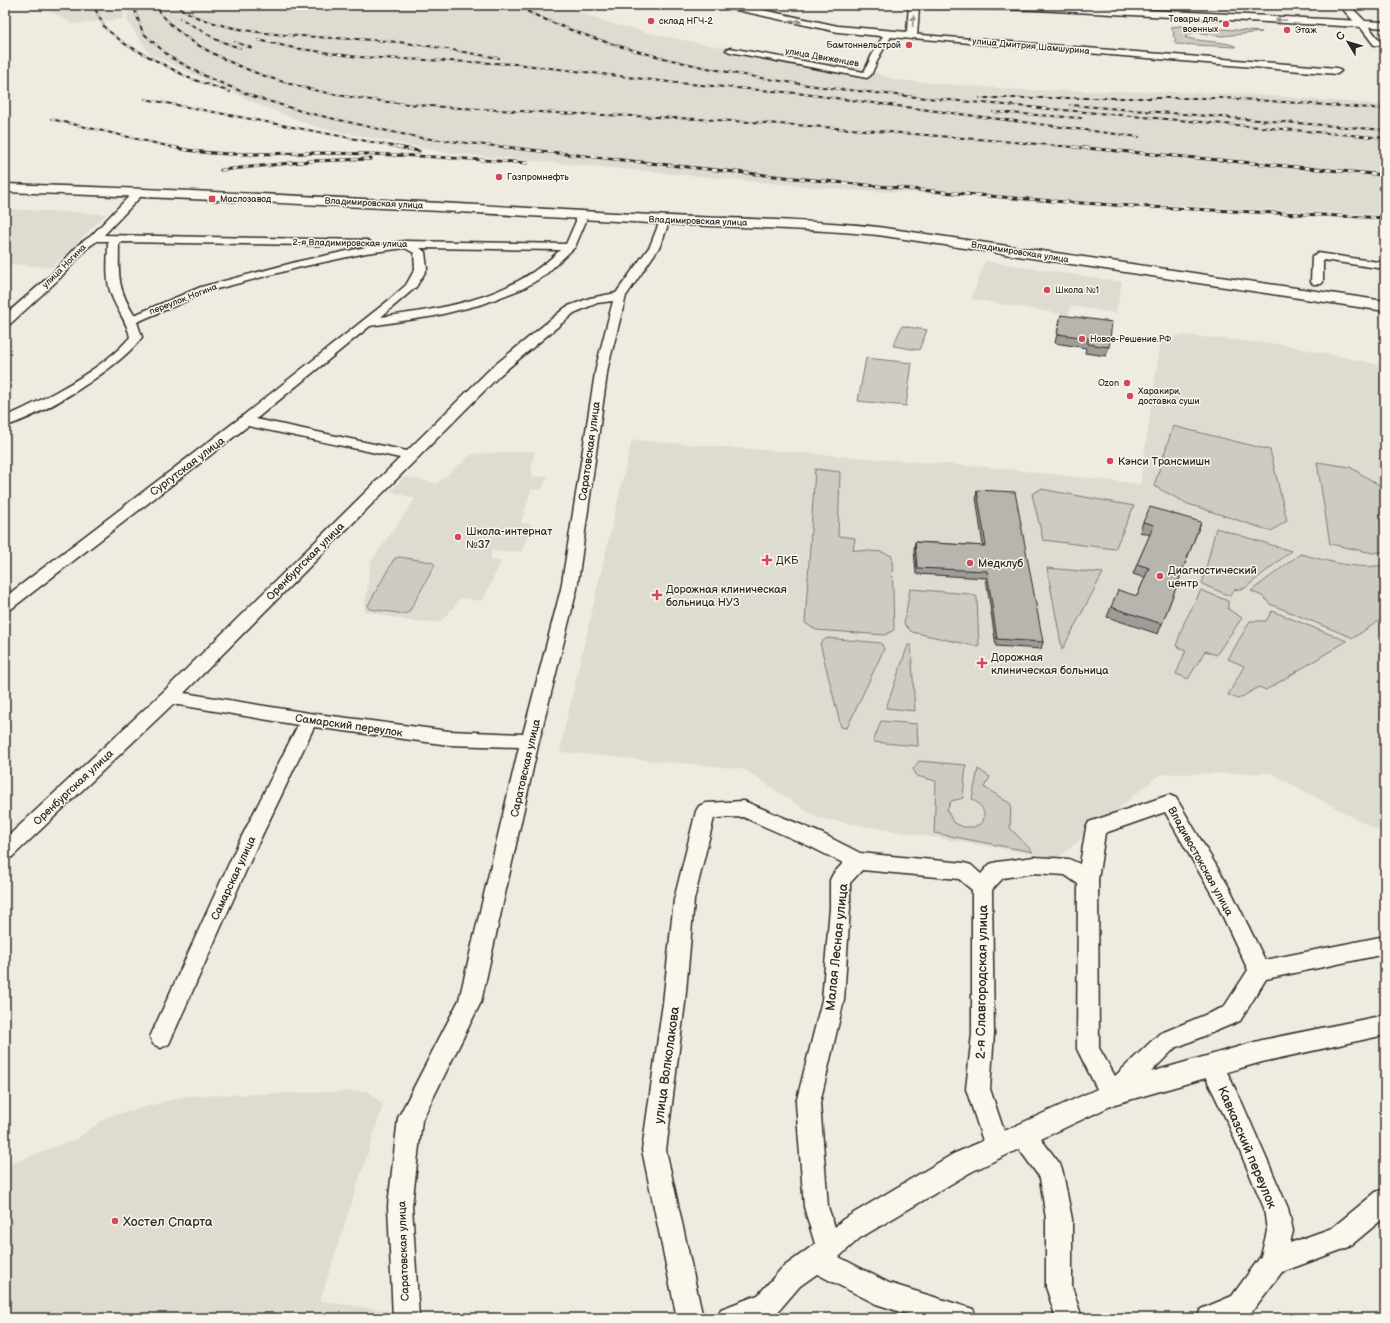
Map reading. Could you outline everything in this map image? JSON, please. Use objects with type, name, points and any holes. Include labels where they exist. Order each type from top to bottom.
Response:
[{"type":"main road","name":"улица Дмитрия Шамшурина","points":[[727,5],[756,8],[838,29],[888,35],[912,36]]},
{"type":"main road","points":[[912,36],[914,5],[1035,7],[1385,25]]},
{"type":"main road","points":[[1344,5],[1362,24]]},
{"type":"main road","name":"Владимировская улица","points":[[5,180],[148,184],[880,221],[1385,296]]},
{"type":"main road","name":"Владимировская улица","points":[[5,188],[139,192],[580,214],[665,220],[840,226],[878,230],[1385,306]]},
{"type":"street","points":[[1362,24],[1377,43],[1385,44]]},
{"type":"street","name":"улица Движенцев","points":[[730,50],[867,75],[876,55],[888,35]]},
{"type":"street","name":"улица Дмитрия Шамшурина","points":[[912,36],[1337,71]]},
{"type":"street","name":"улица Ногина","points":[[5,322],[55,277],[83,246],[95,238],[139,192]]},
{"type":"street","points":[[366,324],[458,308],[481,301],[520,285],[541,273],[570,247],[581,221],[580,214]]},
{"type":"street","name":"Саратовская улица","points":[[406,1318],[400,1206],[410,1118],[470,1002],[530,742],[569,589],[602,367],[620,296],[629,281],[655,246],[665,220]]},
{"type":"street","name":"2-я Владимировская улица","points":[[95,238],[570,247]]},
{"type":"street","points":[[5,422],[39,406],[108,364],[129,348],[136,337],[135,328],[116,294],[113,276],[114,238]]},
{"type":"street","name":"переулок Ногина","points":[[131,320],[205,289],[300,264],[366,250],[407,244]]},
{"type":"street","name":"Сургутская улица","points":[[5,605],[245,421],[410,287],[421,269],[419,252],[407,244]]},
{"type":"street","points":[[1317,282],[1318,256],[1385,266]]},
{"type":"street","name":"Оренбургская улица","points":[[5,851],[169,697],[409,456],[495,372],[570,310],[594,300],[620,296]]},
{"type":"street","points":[[245,421],[409,456]]},
{"type":"street","name":"Самарский переулок","points":[[169,697],[309,720],[449,738],[530,742]]},
{"type":"street","name":"Самарская улица","points":[[161,1038],[246,848],[309,720]]},
{"type":"street","name":"Владивостокская улица","points":[[1088,880],[1096,828],[1169,803],[1223,895],[1259,971]]},
{"type":"street","name":"улица Волколакова","points":[[690,1318],[654,1150],[674,1004],[684,900],[706,811],[744,809],[816,840],[858,861]]},
{"type":"street","points":[[858,861],[964,871],[982,887],[997,870],[1034,865],[1069,868],[1088,880],[1088,1048],[1112,1094]]},
{"type":"street","name":"Малая Лесная улица","points":[[823,1254],[816,1207],[808,1103],[833,1000],[840,908],[840,880],[858,861]]},
{"type":"street","name":"2-я Славгородская улица","points":[[982,887],[983,1034],[978,1089],[997,1147]]},
{"type":"street","points":[[1112,1094],[1167,1041],[1232,1014],[1259,971],[1385,945]]},
{"type":"street","points":[[730,1318],[767,1305],[791,1277],[823,1254],[851,1229],[962,1163],[1112,1094],[1262,1051],[1385,1025]]},
{"type":"street","name":"Кавказский переулок","points":[[1210,1318],[1241,1305],[1273,1262],[1280,1231],[1276,1208],[1236,1113],[1212,1066]]},
{"type":"street","points":[[1024,1134],[1051,1173],[1059,1219],[1059,1287],[1069,1318]]},
{"type":"street","points":[[1273,1262],[1340,1238],[1385,1201]]},
{"type":"street","points":[[823,1254],[885,1295],[964,1318]]},
{"type":"shaded area","points":[[39,5],[125,5],[123,19],[73,24]]},
{"type":"shaded area","points":[[130,5],[561,5],[606,22],[657,35],[821,66],[828,60],[858,66],[896,80],[1022,90],[1232,93],[1385,105],[1385,215],[847,190],[449,153],[316,127],[255,103],[150,54],[127,20]]},
{"type":"shaded area","points":[[1181,26],[1262,32],[1222,36],[1194,32],[1185,37],[1227,44],[1236,47],[1176,44],[1174,42],[1176,39],[1173,36],[1174,33],[1171,27]]},
{"type":"shaded area","points":[[5,209],[106,214],[52,267],[5,264]]},
{"type":"shaded area","name":"Школа №1","points":[[985,261],[1122,282],[1116,313],[1071,306],[1068,315],[971,299]]},
{"type":"shaded area","points":[[902,326],[927,330],[919,350],[893,346]]},
{"type":"shaded area","name":"Дорожная клиническая больница","points":[[1181,335],[1285,345],[1385,366],[1385,825],[1377,830],[1271,773],[1160,774],[1058,858],[817,818],[744,769],[560,752],[632,440],[998,468],[1140,484],[1161,340]]},
{"type":"shaded area","points":[[866,358],[912,363],[906,406],[858,401]]},
{"type":"shaded area","points":[[1173,426],[1270,450],[1287,521],[1271,531],[1188,504],[1154,486]]},
{"type":"shaded area","name":"Школа-интернат №37","points":[[531,451],[535,453],[532,464],[532,477],[548,476],[542,489],[531,490],[521,523],[532,524],[522,551],[491,551],[491,560],[501,561],[483,601],[460,598],[455,606],[440,622],[409,621],[364,611],[371,562],[415,499],[391,491],[404,477],[437,483],[473,454]]},
{"type":"shaded area","points":[[1317,462],[1350,467],[1385,489],[1385,551],[1373,553],[1330,544]]},
{"type":"shaded area","points":[[815,469],[840,472],[838,536],[855,538],[853,550],[882,552],[892,556],[894,630],[885,635],[816,630],[805,623]]},
{"type":"shaded area","points":[[1041,489],[1134,506],[1115,549],[1043,540],[1032,494]]},
{"type":"shaded area","points":[[1216,528],[1291,551],[1245,588],[1234,590],[1230,596],[1202,584]]},
{"type":"shaded area","points":[[1300,554],[1353,566],[1385,565],[1385,617],[1353,638],[1270,604],[1264,597],[1251,591]]},
{"type":"shaded area","points":[[399,557],[432,562],[435,565],[409,612],[405,614],[370,609],[367,607],[394,559]]},
{"type":"shaded area","points":[[1047,568],[1103,573],[1062,650],[1062,649]]},
{"type":"shaded area","points":[[910,589],[970,594],[977,597],[979,647],[912,632],[904,624]]},
{"type":"shaded area","points":[[1201,590],[1228,601],[1228,609],[1242,618],[1216,655],[1205,651],[1188,679],[1176,674],[1186,650],[1176,646],[1184,623]]},
{"type":"shaded area","points":[[1272,611],[1347,641],[1266,690],[1259,687],[1238,699],[1228,695],[1244,666],[1228,659],[1250,621],[1266,621]]},
{"type":"shaded area","points":[[827,638],[881,643],[884,649],[847,728],[841,727],[820,643]]},
{"type":"shaded area","points":[[908,645],[911,645],[915,711],[886,708]]},
{"type":"shaded area","points":[[881,721],[917,724],[918,746],[873,742]]},
{"type":"shaded area","points":[[919,761],[966,765],[963,798],[951,801],[947,810],[953,822],[963,827],[974,827],[983,822],[983,811],[972,799],[978,769],[990,777],[984,787],[1011,804],[1010,828],[1033,852],[934,833],[936,781],[917,776],[913,769]]},
{"type":"shaded area","points":[[368,1091],[383,1105],[320,1301],[388,1311],[386,1318],[5,1318],[5,1166],[76,1139],[107,1117],[186,1096]]},
{"type":"building","points":[[1061,315],[1112,322],[1109,347],[1088,344],[1088,338],[1057,334]]},
{"type":"building","name":"Медклуб","points":[[977,490],[1015,492],[1043,642],[997,639],[987,571],[917,568],[915,542],[986,546]]},
{"type":"building","name":"Диагностический центр","points":[[1150,507],[1201,522],[1162,624],[1111,607],[1118,590],[1137,596],[1149,568],[1137,564],[1154,525],[1143,522]]},
{"type":"railway","points":[[93,5],[105,28],[125,44],[189,78],[230,92]]},
{"type":"railway","points":[[133,5],[143,33],[170,57],[209,78],[255,97],[304,112],[422,138],[513,148]]},
{"type":"railway","points":[[155,5],[172,26],[197,45],[253,72],[289,84],[327,93],[365,99],[443,107],[808,126],[1077,147]]},
{"type":"railway","points":[[176,5],[194,16],[239,29],[264,33],[401,42],[499,58]]},
{"type":"railway","points":[[515,5],[562,27],[627,48],[727,72],[812,86],[897,95],[1385,138]]},
{"type":"railway","points":[[180,18],[217,40],[240,48]]},
{"type":"railway","points":[[258,40],[294,48],[358,57],[516,64],[678,83],[796,93],[1139,137]]},
{"type":"railway","points":[[235,42],[252,48]]},
{"type":"railway","points":[[980,98],[1225,98],[1385,109]]},
{"type":"railway","points":[[145,99],[403,148]]},
{"type":"railway","points":[[1070,105],[1385,130]]},
{"type":"railway","points":[[993,112],[1081,118]]},
{"type":"railway","points":[[51,119],[176,148]]},
{"type":"railway","points":[[172,147],[207,153],[224,154],[365,154],[527,163]]},
{"type":"railway","points":[[397,147],[419,151]]},
{"type":"railway","points":[[504,147],[785,177],[1066,202],[1385,218]]},
{"type":"railway","points":[[1077,147],[1086,148]]},
{"type":"railway","points":[[1077,147],[1385,175]]},
{"type":"railway","points":[[221,170],[311,161],[371,159]]},
{"type":"place","name":"склад НГЧ-2","points":[[651,21]]},
{"type":"place","name":"Товары для военных","points":[[1226,24]]},
{"type":"place","name":"Этаж","points":[[1287,30]]},
{"type":"place","name":"Бамтоннельстрой","points":[[909,45]]},
{"type":"place","name":"Газпромнефть","points":[[499,177]]},
{"type":"place","name":"Маслозавод","points":[[212,199]]},
{"type":"place","name":"Школа №1","points":[[1047,290]]},
{"type":"place","name":"Новое-Решение.РФ","points":[[1082,339]]},
{"type":"place","name":"Ozon","points":[[1127,383]]},
{"type":"place","name":"Харакири, доставка суши","points":[[1130,396]]},
{"type":"place","name":"Кэнси Трансмишн","points":[[1110,461]]},
{"type":"place","name":"Школа-интернат №37","points":[[458,537]]},
{"type":"place","name":"ДКБ","points":[[767,560]]},
{"type":"place","name":"Медклуб","points":[[970,563]]},
{"type":"place","name":"Диагностический центр","points":[[1160,576]]},
{"type":"place","name":"Дорожная клиническая больница НУЗ","points":[[657,595]]},
{"type":"place","name":"Дорожная клиническая больница","points":[[982,663]]},
{"type":"place","name":"Хостел Спарта","points":[[115,1221]]}]
